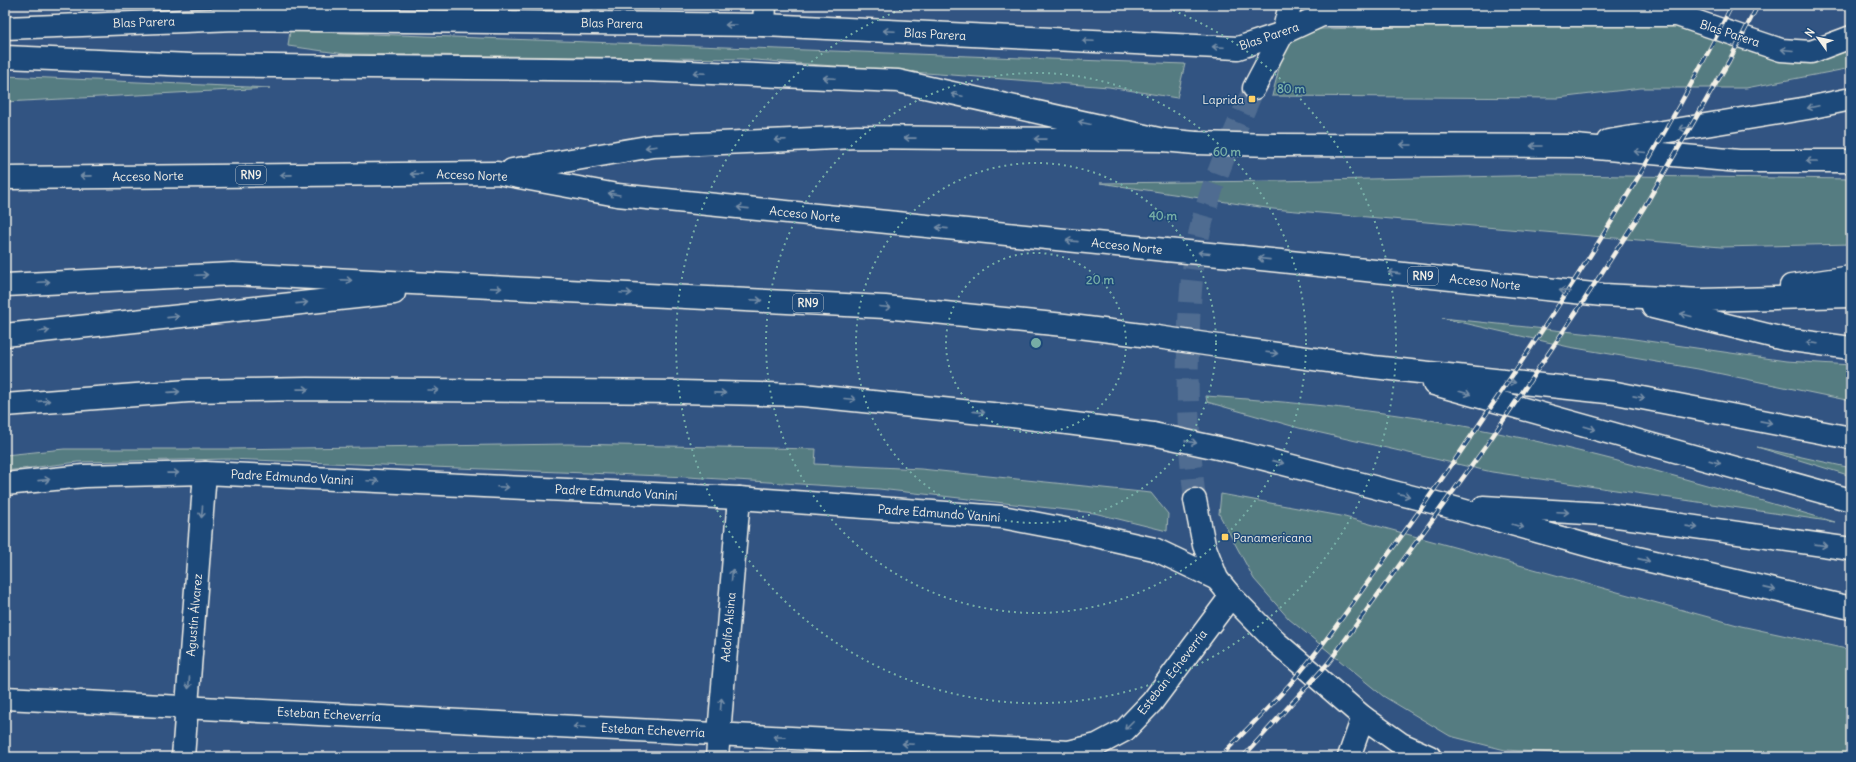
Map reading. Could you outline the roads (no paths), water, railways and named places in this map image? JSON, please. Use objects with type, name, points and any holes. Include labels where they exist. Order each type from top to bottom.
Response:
[{"type":"main road","points":[[1254,88],[1283,33],[1290,5]]},
{"type":"main road","name":"Blas Parera","points":[[5,28],[236,12],[764,15],[1238,48],[1283,33],[1322,14],[1677,15],[1781,50],[1811,52],[1851,37]]},
{"type":"main road","points":[[5,56],[191,65],[643,70],[898,81],[1163,140]]},
{"type":"main road","points":[[1575,146],[1808,108],[1851,99]]},
{"type":"main road","points":[[497,173],[653,146],[857,137],[1163,140],[1196,143],[1275,145],[1575,146],[1739,161],[1851,161]]},
{"type":"main road","name":"Acceso Norte","points":[[5,178],[497,173],[617,195],[1166,250],[1242,256],[1604,295]]},
{"type":"main road","name":"RN9","points":[[5,284],[233,274],[885,307],[1157,337],[1374,367]]},
{"type":"main road","points":[[1702,300],[1851,277]]},
{"type":"main road","points":[[5,335],[457,286]]},
{"type":"main road","points":[[1604,295],[1702,300],[1851,296]]},
{"type":"main road","points":[[1604,295],[1784,340],[1851,348]]},
{"type":"main road","points":[[1374,367],[1616,393],[1851,438]]},
{"type":"main road","points":[[1374,367],[1851,500]]},
{"type":"main road","points":[[5,405],[188,391],[306,389],[735,393],[803,395],[1012,416],[1153,434],[1241,453],[1440,504],[1612,552],[1851,608]]},
{"type":"main road","name":"Padre Edmundo Vanini","points":[[5,484],[84,476],[205,473],[738,498],[1002,517],[1070,530],[1154,549],[1217,579]]},
{"type":"main road","name":"Agustín Álvarez","points":[[183,757],[205,473]]},
{"type":"main road","name":"Adolfo Alsina","points":[[717,757],[738,498]]},
{"type":"main road","points":[[1195,500],[1204,545],[1217,579],[1232,596],[1276,642],[1363,717],[1401,744],[1430,757]]},
{"type":"main road","points":[[1440,504],[1603,514],[1851,549]]},
{"type":"main road","name":"Esteban Echeverría","points":[[5,698],[719,733],[1037,752],[1069,752],[1097,745],[1125,730],[1152,702],[1232,596]]},
{"type":"main road","points":[[1349,757],[1363,717]]},
{"type":"tunnel","points":[[1195,500],[1189,434],[1188,391],[1189,315],[1194,264],[1197,244],[1207,203],[1229,145],[1254,88]]},
{"type":"railway","points":[[1220,757],[1282,693],[1300,672],[1340,621],[1435,489],[1531,348],[1622,204],[1679,106],[1732,5]]},
{"type":"railway","points":[[1243,757],[1329,662],[1486,446],[1581,305],[1643,209],[1729,61],[1758,5]]},
{"type":"place","name":"Laprida","points":[[1252,99]]},
{"type":"place","name":"Panamericana","points":[[1225,537]]}]
